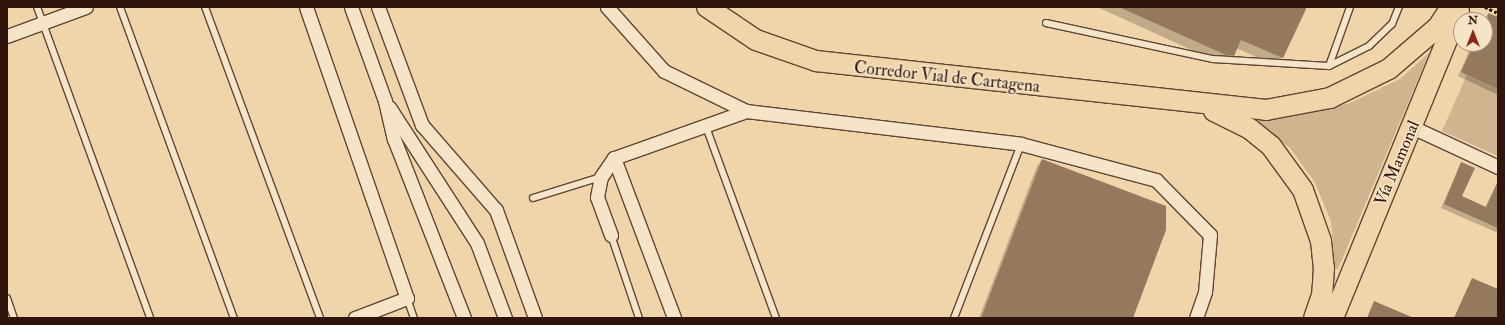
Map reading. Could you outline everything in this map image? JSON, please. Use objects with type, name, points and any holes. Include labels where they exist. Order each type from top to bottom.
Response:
[{"type":"main road","name":"Corredor Vial de Cartagena","points":[[707,7],[756,40],[816,61],[1201,105],[1266,110],[1330,98],[1389,69],[1438,27],[1451,7]]},
{"type":"main road","name":"Vía Mamonal","points":[[1333,318],[1460,7]]},
{"type":"main road","name":"Corredor Vial de Cartagena","points":[[1201,105],[1226,115],[1260,138],[1289,167],[1303,190],[1321,241],[1322,295],[1314,318]]},
{"type":"street","points":[[7,36],[86,7]]},
{"type":"street","points":[[306,7],[407,298],[354,318]]},
{"type":"street","points":[[351,7],[385,101],[394,139],[464,318]]},
{"type":"street","points":[[378,7],[422,125],[496,210],[535,318]]},
{"type":"street","points":[[607,7],[664,71],[746,111],[1021,144],[1156,180],[1210,235],[1205,292],[1196,318]]},
{"type":"street","points":[[385,101],[477,243],[505,318]]},
{"type":"street","points":[[611,235],[597,197],[601,177],[614,158],[705,124],[746,111]]},
{"type":"street","points":[[1412,127],[1498,167]]},
{"type":"street","points":[[614,158],[674,318]]},
{"type":"lane","points":[[37,7],[150,318]]},
{"type":"lane","points":[[120,7],[234,318]]},
{"type":"lane","points":[[205,7],[320,318]]},
{"type":"lane","points":[[1329,66],[1350,7]]},
{"type":"lane","points":[[1046,23],[1213,59],[1329,66],[1369,46],[1392,24],[1400,7]]},
{"type":"lane","points":[[705,124],[776,318]]},
{"type":"lane","points":[[954,318],[1021,144]]},
{"type":"lane","points":[[533,198],[601,177]]},
{"type":"lane","points":[[611,235],[639,318]]},
{"type":"lane","points":[[7,298],[14,318]]},
{"type":"lane","points":[[407,298],[414,318]]},
{"type":"path","points":[[1485,7],[1498,13]]},
{"type":"shaded area","points":[[1429,53],[1338,269],[1335,269],[1331,221],[1314,181],[1290,148],[1248,117],[1321,111],[1350,103],[1400,79]]},
{"type":"shaded area","points":[[1467,75],[1498,89],[1498,156],[1442,131]]},
{"type":"building","points":[[1119,7],[1307,7],[1283,58],[1241,40],[1234,56],[1226,55]]},
{"type":"building","points":[[1493,15],[1498,17],[1498,89],[1461,72],[1470,52],[1493,52]]},
{"type":"building","points":[[1042,159],[1166,206],[1166,230],[1133,318],[981,318]]},
{"type":"building","points":[[1461,162],[1475,168],[1462,196],[1486,207],[1498,181],[1498,228],[1444,204]]},
{"type":"building","points":[[1472,278],[1498,289],[1498,318],[1454,318]]},
{"type":"building","points":[[1374,301],[1414,318],[1367,318]]}]
